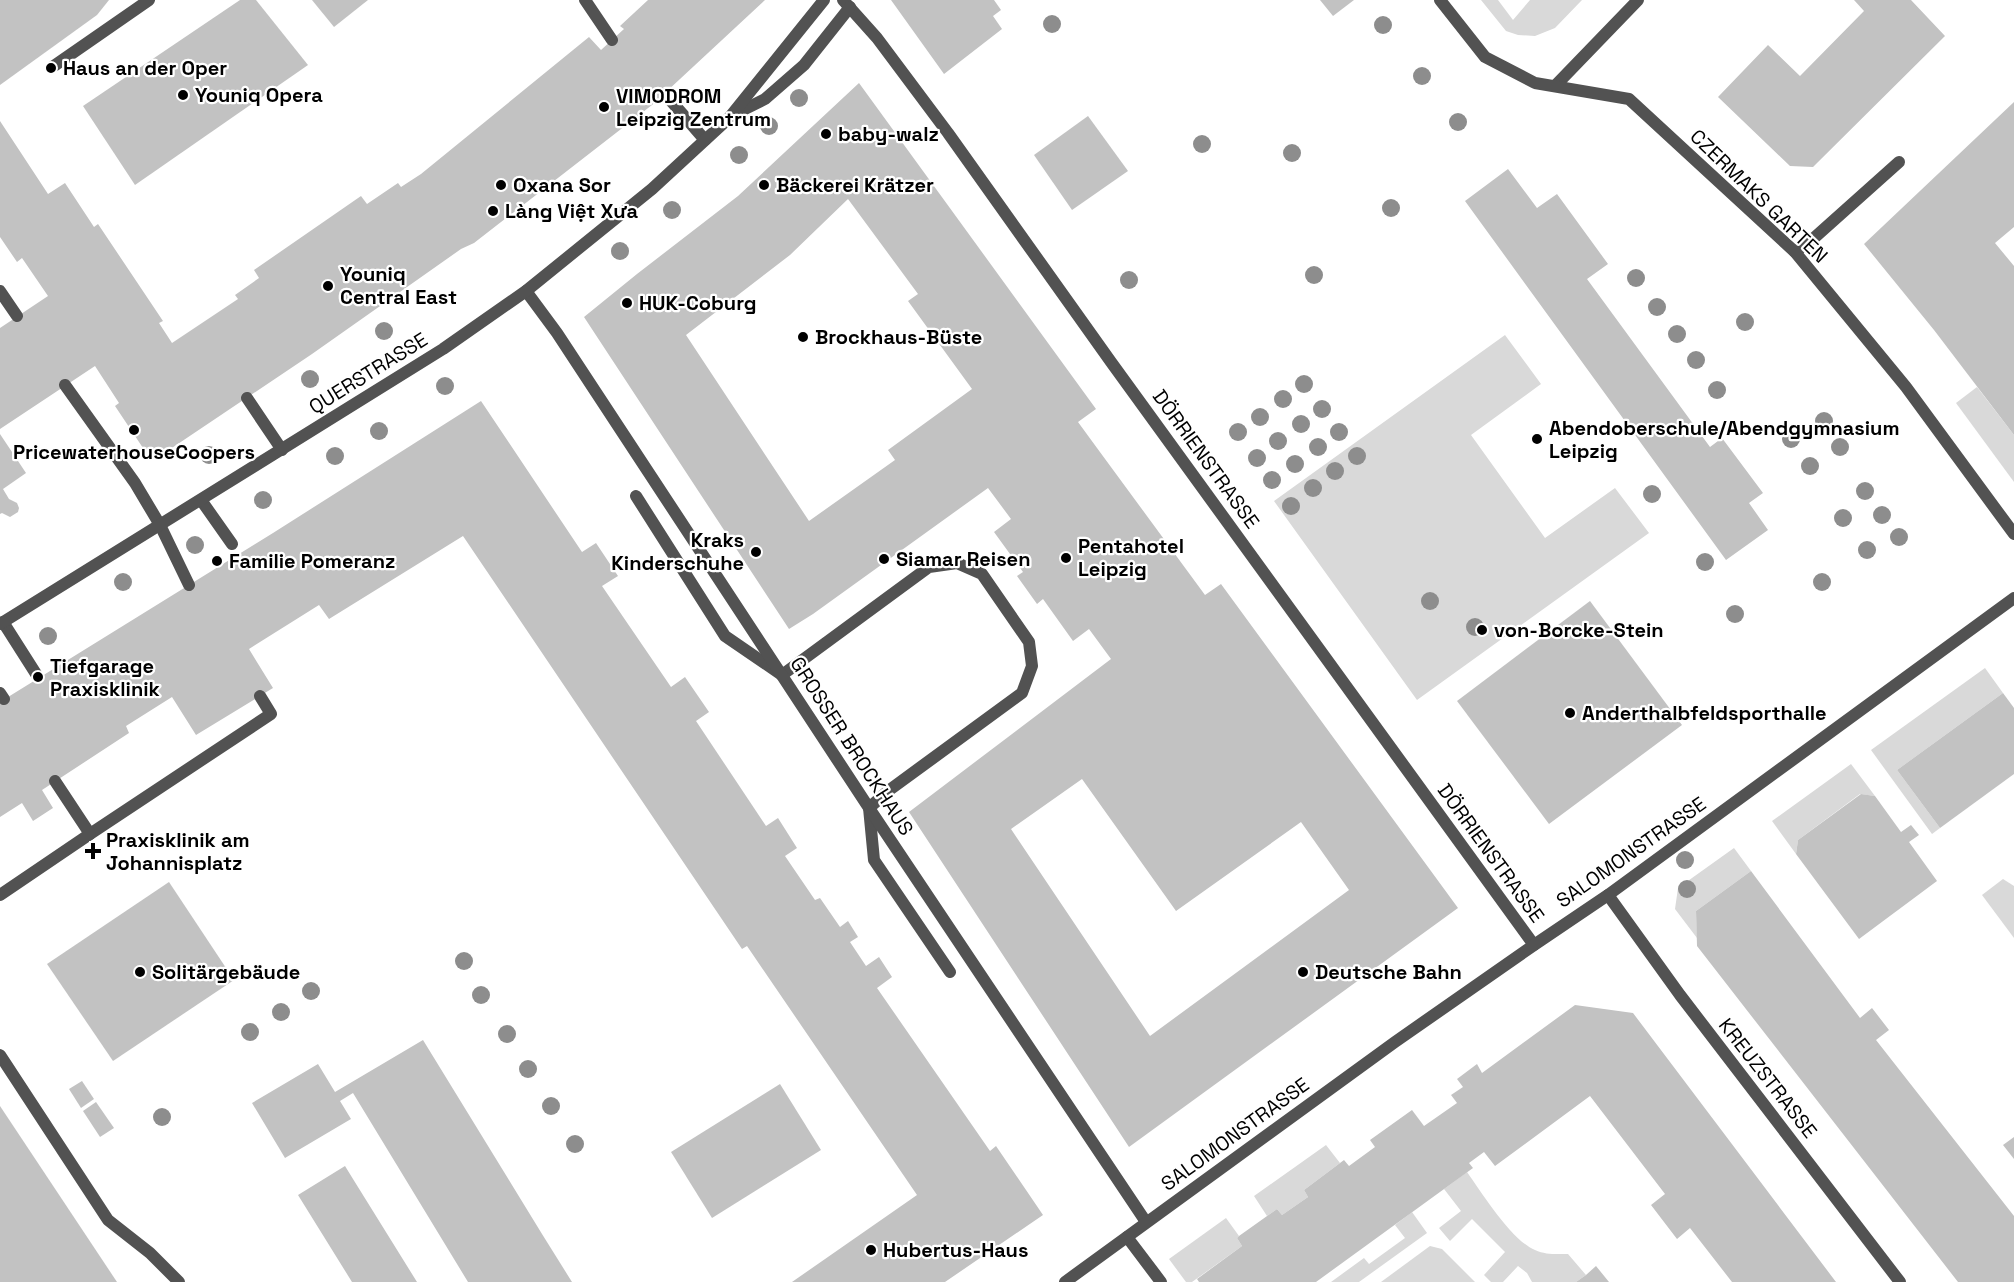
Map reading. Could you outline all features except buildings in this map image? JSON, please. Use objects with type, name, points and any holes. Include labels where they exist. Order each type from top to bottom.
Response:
[{"type":"street","points":[[51,68],[149,0]]},
{"type":"street","points":[[585,0],[612,40]]},
{"type":"street","name":"QUERSTRASSE","points":[[1,623],[443,349],[526,291],[652,189],[729,118],[824,0]]},
{"type":"street","name":"CZERMAKS GARTEN","points":[[1440,0],[1485,57],[1535,83],[1629,99],[1795,252],[1906,387],[2014,534]]},
{"type":"street","points":[[1555,86],[1638,0]]},
{"type":"street","name":"QUERSTRASSE","points":[[729,118],[765,99],[804,65],[847,4]]},
{"type":"street","name":"DÖRRIENSTRASSE","points":[[847,4],[878,38],[948,133],[1111,362],[1534,945]]},
{"type":"street","points":[[665,94],[705,140]]},
{"type":"street","points":[[1795,252],[1814,238],[1899,162]]},
{"type":"street","points":[[0,291],[17,316]]},
{"type":"street","name":"GROSSER BROCKHAUS","points":[[526,291],[557,333],[869,808],[1146,1222]]},
{"type":"street","points":[[65,386],[135,483],[160,525],[189,585]]},
{"type":"street","points":[[247,398],[282,450]]},
{"type":"street","points":[[636,496],[725,636],[782,675],[929,567],[957,562],[982,574],[1029,642],[1032,666],[1022,693],[888,791],[869,808],[874,860],[950,972]]},
{"type":"street","points":[[201,500],[232,544]]},
{"type":"street","name":"SALOMONSTRASSE","points":[[1065,1282],[1534,945],[1608,895],[2014,598]]},
{"type":"street","points":[[1,623],[38,677]]},
{"type":"street","points":[[0,895],[271,714],[260,696]]},
{"type":"street","points":[[55,782],[90,834]]},
{"type":"street","name":"KREUZSTRASSE","points":[[1608,895],[1680,995],[1900,1282]]},
{"type":"street","points":[[0,1055],[108,1220],[150,1252],[179,1282]]},
{"type":"street","points":[[1127,1237],[1161,1282]]},
{"type":"shaded area","points":[[1481,0],[1498,0],[1513,20],[1530,0],[1582,0],[1555,28],[1535,36],[1518,35],[1506,31]]},
{"type":"shaded area","points":[[1505,335],[1541,384],[1471,435],[1545,538],[1615,488],[1649,533],[1417,700],[1274,501]]},
{"type":"shaded area","points":[[1977,387],[2014,435],[2014,482],[1956,403]]},
{"type":"shaded area","points":[[1985,668],[2003,693],[1897,770],[1940,828],[1932,834],[1871,750]]},
{"type":"shaded area","points":[[1851,764],[1875,796],[1860,794],[1798,840],[1796,854],[1772,821]]},
{"type":"shaded area","points":[[1734,848],[1751,871],[1696,911],[1697,938],[1675,909],[1678,888]]},
{"type":"shaded area","points":[[2003,879],[2014,886],[2014,938],[1982,895]]},
{"type":"shaded area","points":[[1326,1145],[1340,1163],[1304,1190],[1308,1197],[1282,1215],[1277,1209],[1267,1216],[1254,1196]]},
{"type":"shaded area","points":[[1467,1172],[1498,1216],[1526,1245],[1539,1252],[1568,1254],[1586,1275],[1576,1282],[1532,1282],[1527,1273],[1518,1266],[1503,1282],[1491,1282],[1484,1275],[1505,1252],[1472,1219],[1450,1241],[1439,1228],[1461,1211],[1444,1189]]},
{"type":"shaded area","points":[[1412,1212],[1427,1233],[1359,1282],[1331,1282],[1364,1258],[1369,1264],[1405,1238],[1395,1225]]},
{"type":"shaded area","points":[[1226,1218],[1239,1236],[1237,1238],[1242,1246],[1192,1282],[1186,1282],[1169,1259]]},
{"type":"shaded area","points":[[1430,1246],[1442,1249],[1475,1282],[1381,1282]]},
{"type":"place","name":"Haus an der Oper","points":[[51,68]]},
{"type":"place","name":"Youniq Opera","points":[[183,95]]},
{"type":"place","name":"VIMODROM Leipzig Zentrum","points":[[604,107]]},
{"type":"place","name":"baby-walz","points":[[826,134]]},
{"type":"place","name":"Oxana Sor","points":[[501,185]]},
{"type":"place","name":"Bäckerei Krätzer","points":[[764,185]]},
{"type":"place","name":"Làng Việt Xưa","points":[[493,211]]},
{"type":"place","name":"Youniq Central East","points":[[328,286]]},
{"type":"place","name":"HUK-Coburg","points":[[627,303]]},
{"type":"place","name":"Brockhaus-Büste","points":[[803,337]]},
{"type":"place","name":"PricewaterhouseCoopers","points":[[134,430]]},
{"type":"place","name":"Abendoberschule/Abendgymnasium Leipzig","points":[[1537,439]]},
{"type":"place","name":"Kraks Kinderschuhe","points":[[756,552]]},
{"type":"place","name":"Pentahotel Leipzig","points":[[1066,558]]},
{"type":"place","name":"Siamar Reisen","points":[[884,559]]},
{"type":"place","name":"Familie Pomeranz","points":[[217,561]]},
{"type":"place","name":"von-Borcke-Stein","points":[[1482,630]]},
{"type":"place","name":"Tiefgarage Praxisklinik","points":[[38,677]]},
{"type":"place","name":"Anderthalbfeldsporthalle","points":[[1570,713]]},
{"type":"place","name":"Praxisklinik am Johannisplatz","points":[[93,851]]},
{"type":"place","name":"Solitärgebäude","points":[[140,972]]},
{"type":"place","name":"Deutsche Bahn","points":[[1303,972]]},
{"type":"place","name":"Hubertus-Haus","points":[[871,1250]]}]
